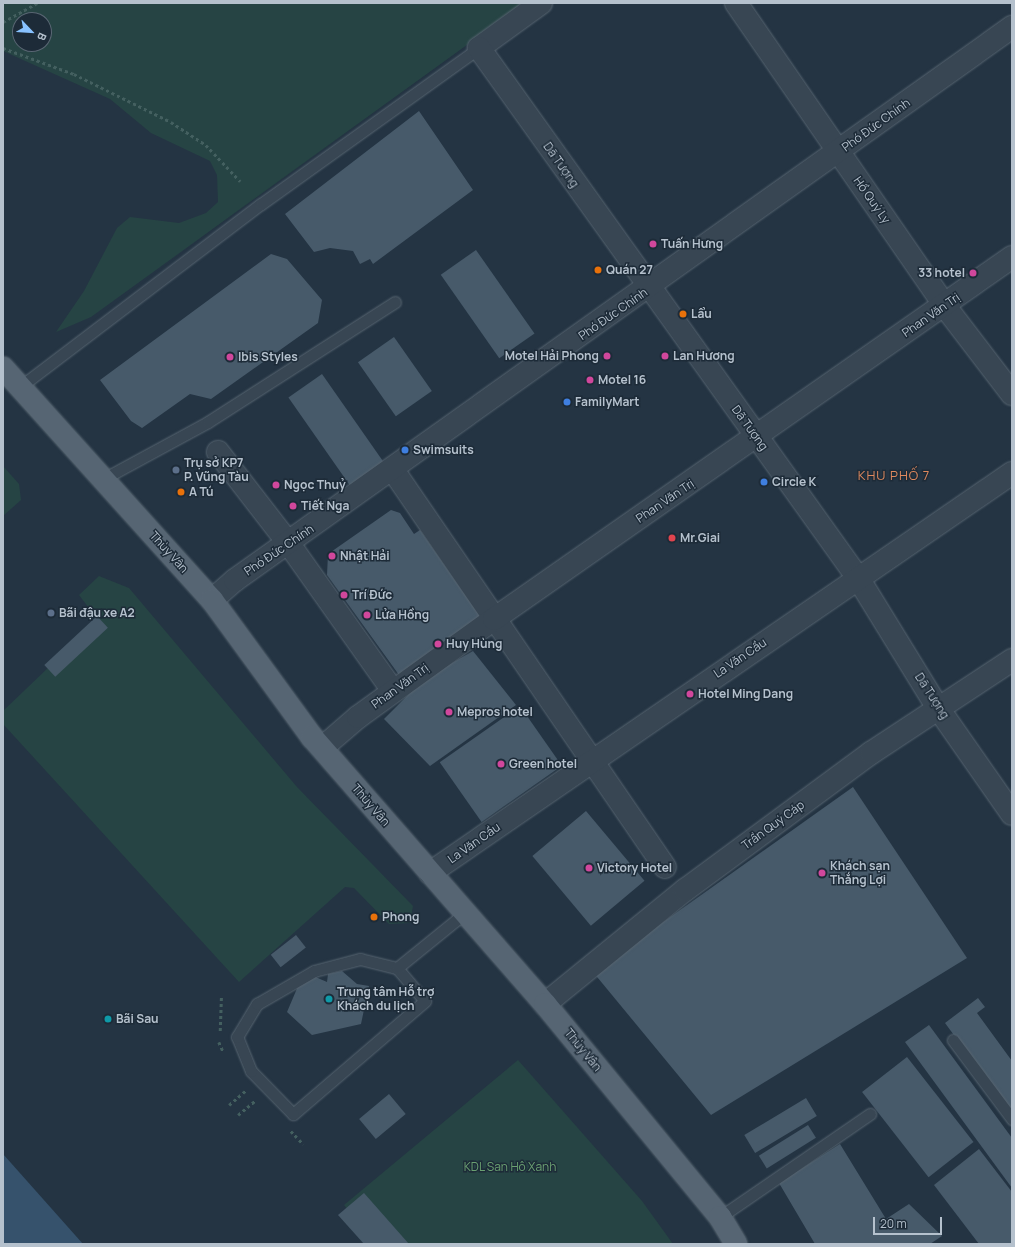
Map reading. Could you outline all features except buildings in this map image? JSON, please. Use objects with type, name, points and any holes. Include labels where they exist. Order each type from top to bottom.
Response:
[{"type":"main road","name":"Thùy Vân","points":[[3,368],[21,386],[212,600],[322,748],[545,1004],[720,1217],[736,1244]]},
{"type":"street","points":[[479,48],[541,3]]},
{"type":"street","name":"Hồ Quý Ly","points":[[736,3],[944,305],[1012,394]]},
{"type":"street","name":"Phó Đức Chính","points":[[212,600],[649,289],[1012,27]]},
{"type":"street","name":"Dã Tượng","points":[[479,48],[649,289],[858,578],[938,708],[1012,814]]},
{"type":"street","name":"Phan Văn Trị","points":[[322,748],[393,691],[494,619],[757,438],[1012,257]]},
{"type":"street","points":[[218,452],[289,544],[393,691]]},
{"type":"street","points":[[393,470],[665,867]]},
{"type":"street","name":"La Văn Cầu","points":[[430,873],[1012,473]]},
{"type":"street","name":"Trần Quý Cáp","points":[[545,1004],[685,890],[938,708],[1012,660]]},
{"type":"lane","points":[[21,386],[260,204],[479,48]]},
{"type":"lane","points":[[103,479],[208,422],[395,302]]},
{"type":"lane","points":[[397,968],[465,913]]},
{"type":"lane","points":[[360,959],[397,968],[425,1001],[293,1114],[251,1071],[237,1037],[257,1004],[314,971],[360,959]]},
{"type":"lane","points":[[953,1040],[1012,1119]]},
{"type":"lane","points":[[720,1217],[870,1114]]},
{"type":"path","points":[[3,22],[37,3]]},
{"type":"path","points":[[3,48],[74,74],[170,122],[206,144],[240,181]]},
{"type":"path","points":[[229,1105],[248,1088]]},
{"type":"path","points":[[238,1115],[256,1099]]},
{"type":"green space","points":[[3,3],[525,3],[91,317],[56,332],[84,291],[117,228],[130,217],[179,223],[206,213],[218,202],[217,175],[210,161],[151,133],[110,99],[3,51]]},
{"type":"green space","points":[[3,466],[19,484],[21,500],[3,516]]},
{"type":"green space","points":[[99,576],[129,588],[297,787],[413,906],[410,923],[389,924],[354,888],[345,887],[239,982],[3,724],[3,711],[98,620],[79,595]]},
{"type":"green space","name":"KDL San Hô Xanh","points":[[518,1060],[642,1201],[673,1244],[374,1244],[344,1205]]},
{"type":"water","points":[[3,1154],[83,1244],[3,1244]]},
{"type":"place","name":"Tuấn Hưng","points":[[653,244]]},
{"type":"place","name":"Quán 27","points":[[598,270]]},
{"type":"place","name":"33 hotel","points":[[973,273]]},
{"type":"place","name":"Lẩu","points":[[683,314]]},
{"type":"place","name":"Motel Hải Phong","points":[[607,356]]},
{"type":"place","name":"Lan Hương","points":[[665,356]]},
{"type":"place","name":"Ibis Styles","points":[[230,357]]},
{"type":"place","name":"Motel 16","points":[[590,380]]},
{"type":"place","name":"FamilyMart","points":[[567,402]]},
{"type":"place","name":"Swimsuits","points":[[405,450]]},
{"type":"place","name":"Trụ sở KP7 P. Vũng Tàu","points":[[176,470]]},
{"type":"place","name":"Circle K","points":[[764,482]]},
{"type":"place","name":"Ngọc Thuỷ","points":[[276,485]]},
{"type":"place","name":"A Tú","points":[[181,492]]},
{"type":"place","name":"Tiết Nga","points":[[293,506]]},
{"type":"place","name":"Mr.Giai","points":[[672,538]]},
{"type":"place","name":"Nhật Hải","points":[[332,556]]},
{"type":"place","name":"Trí Đức","points":[[344,595]]},
{"type":"place","name":"Bãi đậu xe A2","points":[[51,613]]},
{"type":"place","name":"Lửa Hồng","points":[[367,615]]},
{"type":"place","name":"Huy Hùng","points":[[438,644]]},
{"type":"place","name":"Hotel Ming Dang","points":[[690,694]]},
{"type":"place","name":"Mepros hotel","points":[[449,712]]},
{"type":"place","name":"Green hotel","points":[[501,764]]},
{"type":"place","name":"Victory Hotel","points":[[589,868]]},
{"type":"place","name":"Khách sạn Thắng Lợi","points":[[822,873]]},
{"type":"place","name":"Phong","points":[[374,917]]},
{"type":"place","name":"Trung tâm Hỗ trợ Khách du lịch","points":[[329,999]]},
{"type":"place","name":"Bãi Sau","points":[[108,1019]]},
{"type":"district","name":"KHU PHỐ 7","points":[[894,475]]}]
